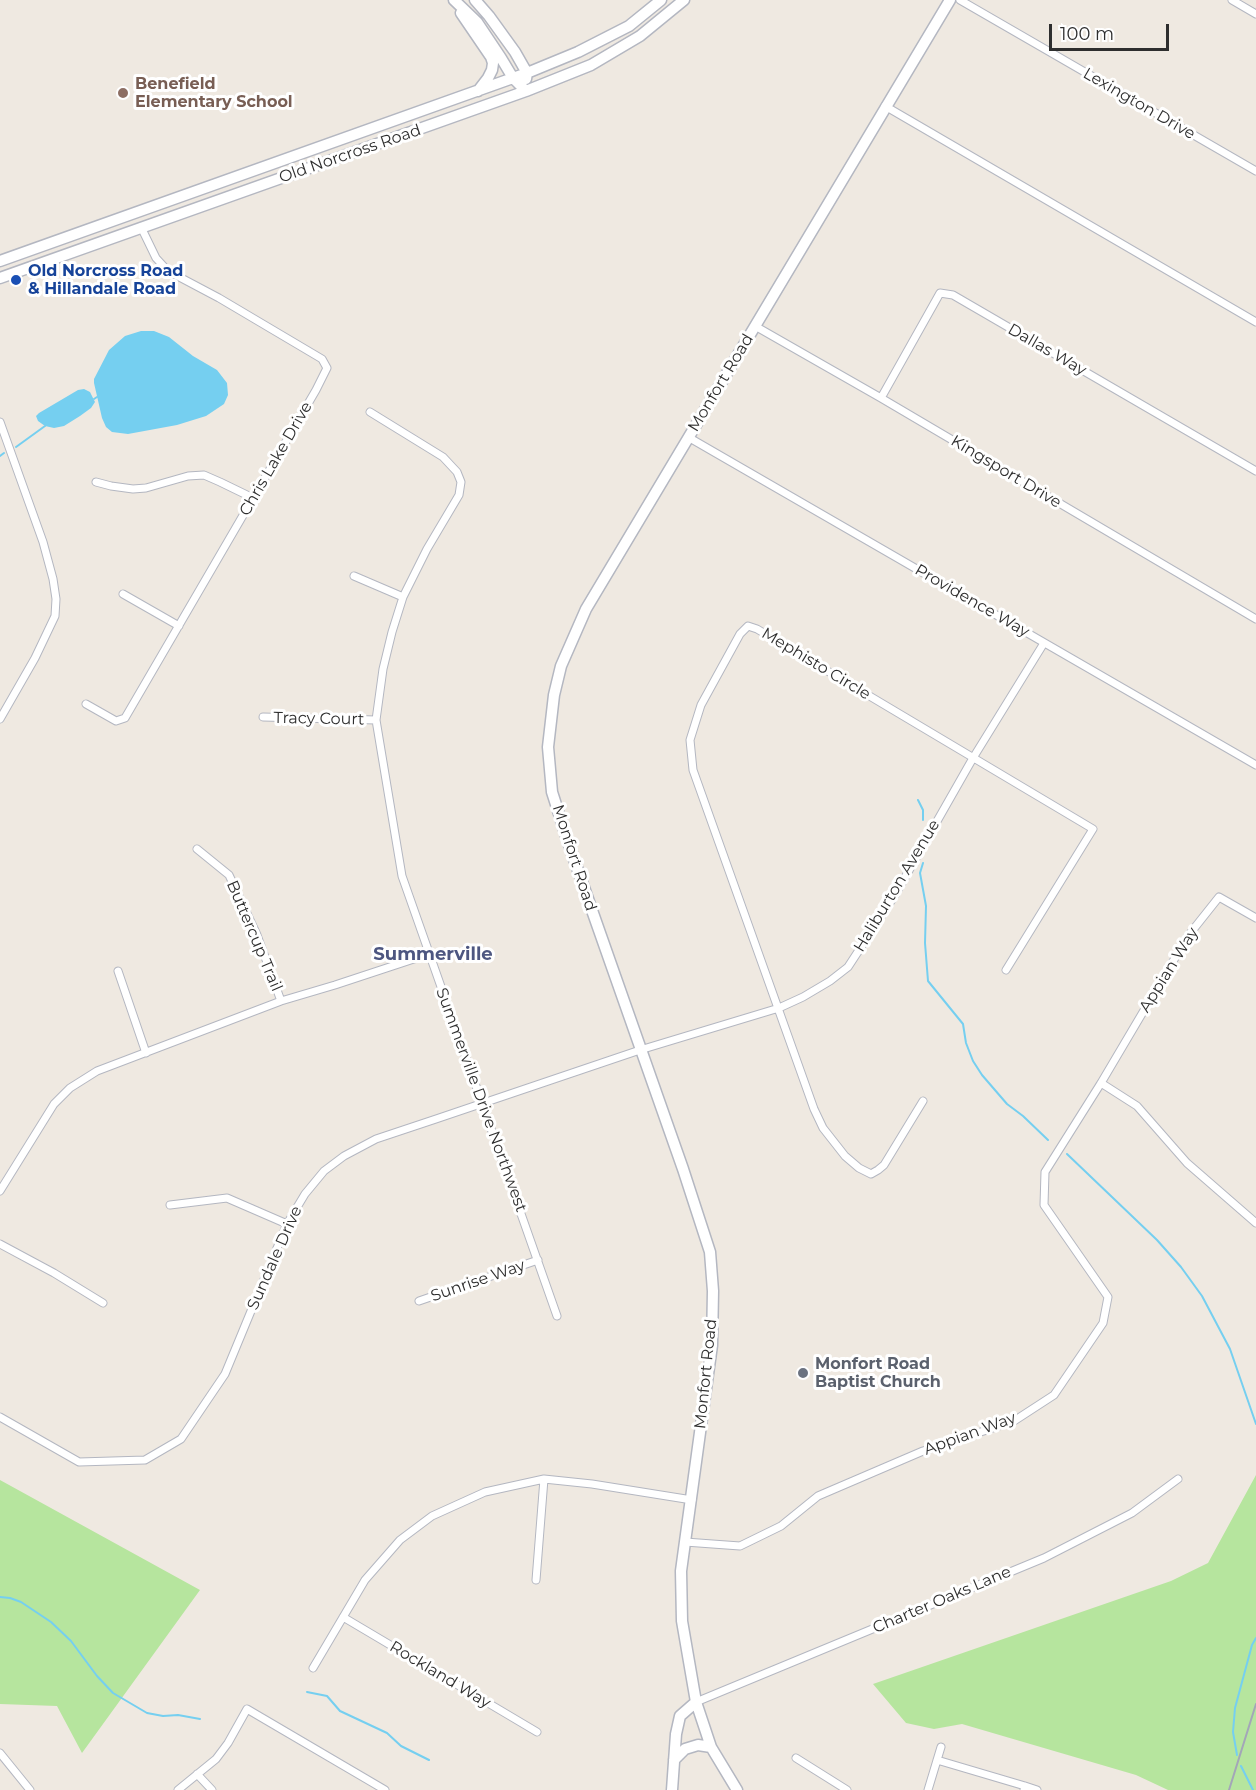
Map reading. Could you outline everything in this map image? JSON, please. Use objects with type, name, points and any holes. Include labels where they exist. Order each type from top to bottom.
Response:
[{"type":"street","points":[[453,0],[477,22],[513,78],[526,91]]},
{"type":"street","points":[[453,0],[491,57],[492,70],[478,91]]},
{"type":"street","points":[[475,0],[500,30],[527,73],[526,91]]},
{"type":"street","name":"Old Norcross Road","points":[[0,261],[527,73],[578,52],[629,26],[661,0]]},
{"type":"street","name":"Old Norcross Road","points":[[0,278],[526,91],[591,65],[640,36],[684,0]]},
{"type":"street","name":"Monfort Road","points":[[737,1790],[711,1747],[696,1702],[682,1621],[681,1571],[712,1345],[713,1290],[710,1252],[552,792],[548,747],[554,695],[561,666],[586,609],[950,0]]},
{"type":"street","name":"Lexington Drive","points":[[960,0],[1256,171]]},
{"type":"street","points":[[1232,0],[1256,14]]},
{"type":"street","points":[[885,106],[1256,322]]},
{"type":"street","name":"Chris Lake Drive","points":[[86,704],[116,721],[125,718],[327,368],[322,358],[168,271],[156,258],[141,227]]},
{"type":"street","name":"Dallas Way","points":[[880,398],[940,293],[953,295],[1256,471]]},
{"type":"street","name":"Kingsport Drive","points":[[755,326],[1256,619]]},
{"type":"street","name":"Summerville Drive Northwest","points":[[370,412],[443,457],[457,472],[461,482],[459,495],[427,549],[403,597],[383,669],[376,720],[402,876],[557,1316]]},
{"type":"street","points":[[0,423],[43,542],[56,599],[54,616],[35,658],[0,719]]},
{"type":"street","name":"Providence Way","points":[[688,437],[1256,765]]},
{"type":"street","points":[[96,482],[133,489],[146,488],[188,476],[204,476],[253,498]]},
{"type":"street","points":[[354,576],[403,597]]},
{"type":"street","points":[[123,594],[179,626]]},
{"type":"street","name":"Mephisto Circle","points":[[923,1101],[884,1165],[871,1174],[845,1156],[823,1128],[814,1109],[693,770],[690,740],[701,705],[740,634],[748,626],[758,628],[1093,829],[1006,970]]},
{"type":"street","name":"Haliburton Avenue","points":[[640,1050],[779,1008],[830,981],[848,967],[895,895],[973,758],[1044,643]]},
{"type":"street","name":"Tracy Court","points":[[263,717],[376,720]]},
{"type":"street","name":"Buttercup Trail","points":[[197,849],[229,875],[257,935],[281,1001]]},
{"type":"street","name":"Appian Way","points":[[685,1542],[740,1546],[781,1526],[818,1496],[923,1451],[1014,1421],[1054,1395],[1103,1323],[1108,1297],[1044,1205],[1045,1172],[1188,936],[1219,897],[1256,918]]},
{"type":"street","points":[[0,1191],[47,1112],[61,1096],[97,1071],[281,1001],[429,954]]},
{"type":"street","points":[[118,971],[146,1053]]},
{"type":"street","name":"Sundale Drive","points":[[0,1417],[79,1462],[145,1460],[181,1439],[225,1374],[287,1224],[305,1194],[324,1171],[344,1156],[376,1139],[640,1050]]},
{"type":"street","points":[[1101,1083],[1137,1106],[1187,1163],[1256,1223]]},
{"type":"street","points":[[170,1205],[227,1198],[287,1224]]},
{"type":"street","points":[[0,1244],[103,1303]]},
{"type":"street","name":"Sunrise Way","points":[[419,1302],[538,1260]]},
{"type":"street","points":[[313,1668],[365,1580],[400,1540],[432,1516],[485,1492],[544,1479],[692,1500]]},
{"type":"street","points":[[536,1580],[544,1479]]},
{"type":"street","name":"Charter Oaks Lane","points":[[696,1702],[1044,1558],[1132,1514],[1178,1479]]},
{"type":"street","name":"Rockland Way","points":[[343,1617],[537,1732]]},
{"type":"street","points":[[672,1790],[680,1716],[696,1702]]},
{"type":"street","points":[[178,1790],[216,1759],[248,1709],[386,1790]]},
{"type":"street","points":[[674,1760],[685,1749],[698,1745],[711,1747]]},
{"type":"street","points":[[928,1790],[941,1747]]},
{"type":"street","points":[[0,1753],[30,1790]]},
{"type":"street","points":[[795,1758],[847,1790]]},
{"type":"street","points":[[937,1760],[1037,1790]]},
{"type":"street","points":[[197,1774],[212,1790]]},
{"type":"green space","points":[[1256,1475],[1256,1790],[1168,1790],[1136,1775],[962,1724],[934,1729],[906,1723],[873,1684],[1171,1581],[1208,1563]]},
{"type":"green space","points":[[0,1480],[200,1590],[82,1753],[57,1706],[0,1704]]},
{"type":"water","points":[[141,331],[154,331],[169,337],[193,356],[217,370],[227,383],[228,395],[224,404],[206,416],[177,425],[128,434],[112,432],[106,427],[94,379],[109,350],[125,336]]},
{"type":"water","points":[[84,389],[90,392],[95,402],[80,416],[64,426],[54,428],[38,421],[36,416],[39,413],[78,390]]},
{"type":"waterway","points":[[16,447],[45,426]]},
{"type":"waterway","points":[[0,456],[4,453]]},
{"type":"waterway","points":[[918,800],[923,810],[923,820]]},
{"type":"waterway","points":[[923,863],[920,873],[926,906],[925,943],[928,981],[963,1024],[966,1043],[982,1075],[1007,1104],[1048,1140]]},
{"type":"waterway","points":[[1067,1154],[1157,1240],[1202,1296],[1230,1349],[1256,1424]]},
{"type":"waterway","points":[[0,1597],[21,1602],[51,1622],[71,1641],[113,1693],[147,1713],[200,1719]]},
{"type":"waterway","points":[[1237,1755],[1233,1732],[1235,1708],[1252,1645],[1256,1638]]},
{"type":"waterway","points":[[307,1692],[327,1696],[340,1711],[387,1733],[401,1746],[429,1760]]},
{"type":"waterway","points":[[1241,1766],[1253,1790]]},
{"type":"railway","points":[[1229,1790],[1256,1704]]},
{"type":"place","name":"Benefield Elementary School","points":[[123,93]]},
{"type":"place","name":"Old Norcross Road & Hillandale Road","points":[[16,280]]},
{"type":"place","name":"Monfort Road Baptist Church","points":[[803,1373]]},
{"type":"district","name":"Summerville","points":[[433,955]]}]
